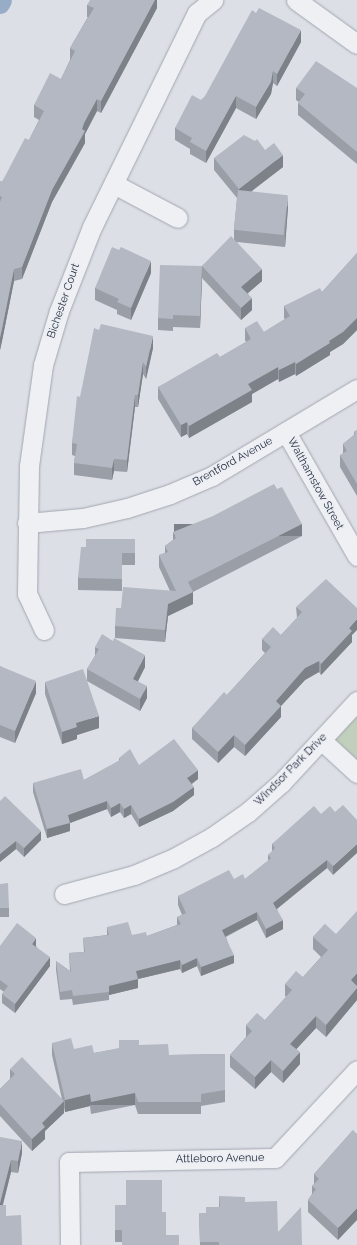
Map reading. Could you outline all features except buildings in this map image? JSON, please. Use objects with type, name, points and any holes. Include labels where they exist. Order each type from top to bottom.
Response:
[{"type":"street","name":"Bichester Court","points":[[44,630],[27,594],[29,466],[43,365],[74,268],[197,13],[213,0]]},
{"type":"street","points":[[296,0],[357,44]]},
{"type":"street","points":[[114,184],[178,218]]},
{"type":"street","name":"Brentford Avenue","points":[[27,523],[84,518],[127,508],[170,494],[212,476],[357,388]]},
{"type":"street","name":"Walthamstow Street","points":[[286,432],[357,556]]},
{"type":"street","name":"Windsor Park Drive","points":[[64,894],[134,875],[174,858],[212,837],[248,812],[281,783],[357,701]]},
{"type":"street","points":[[321,740],[357,773]]},
{"type":"street","name":"Attleboro Avenue","points":[[70,1245],[69,1162],[275,1158],[357,1070]]},
{"type":"green space","points":[[357,715],[357,760],[335,739]]},
{"type":"waterway","points":[[0,4],[2,0]]}]
